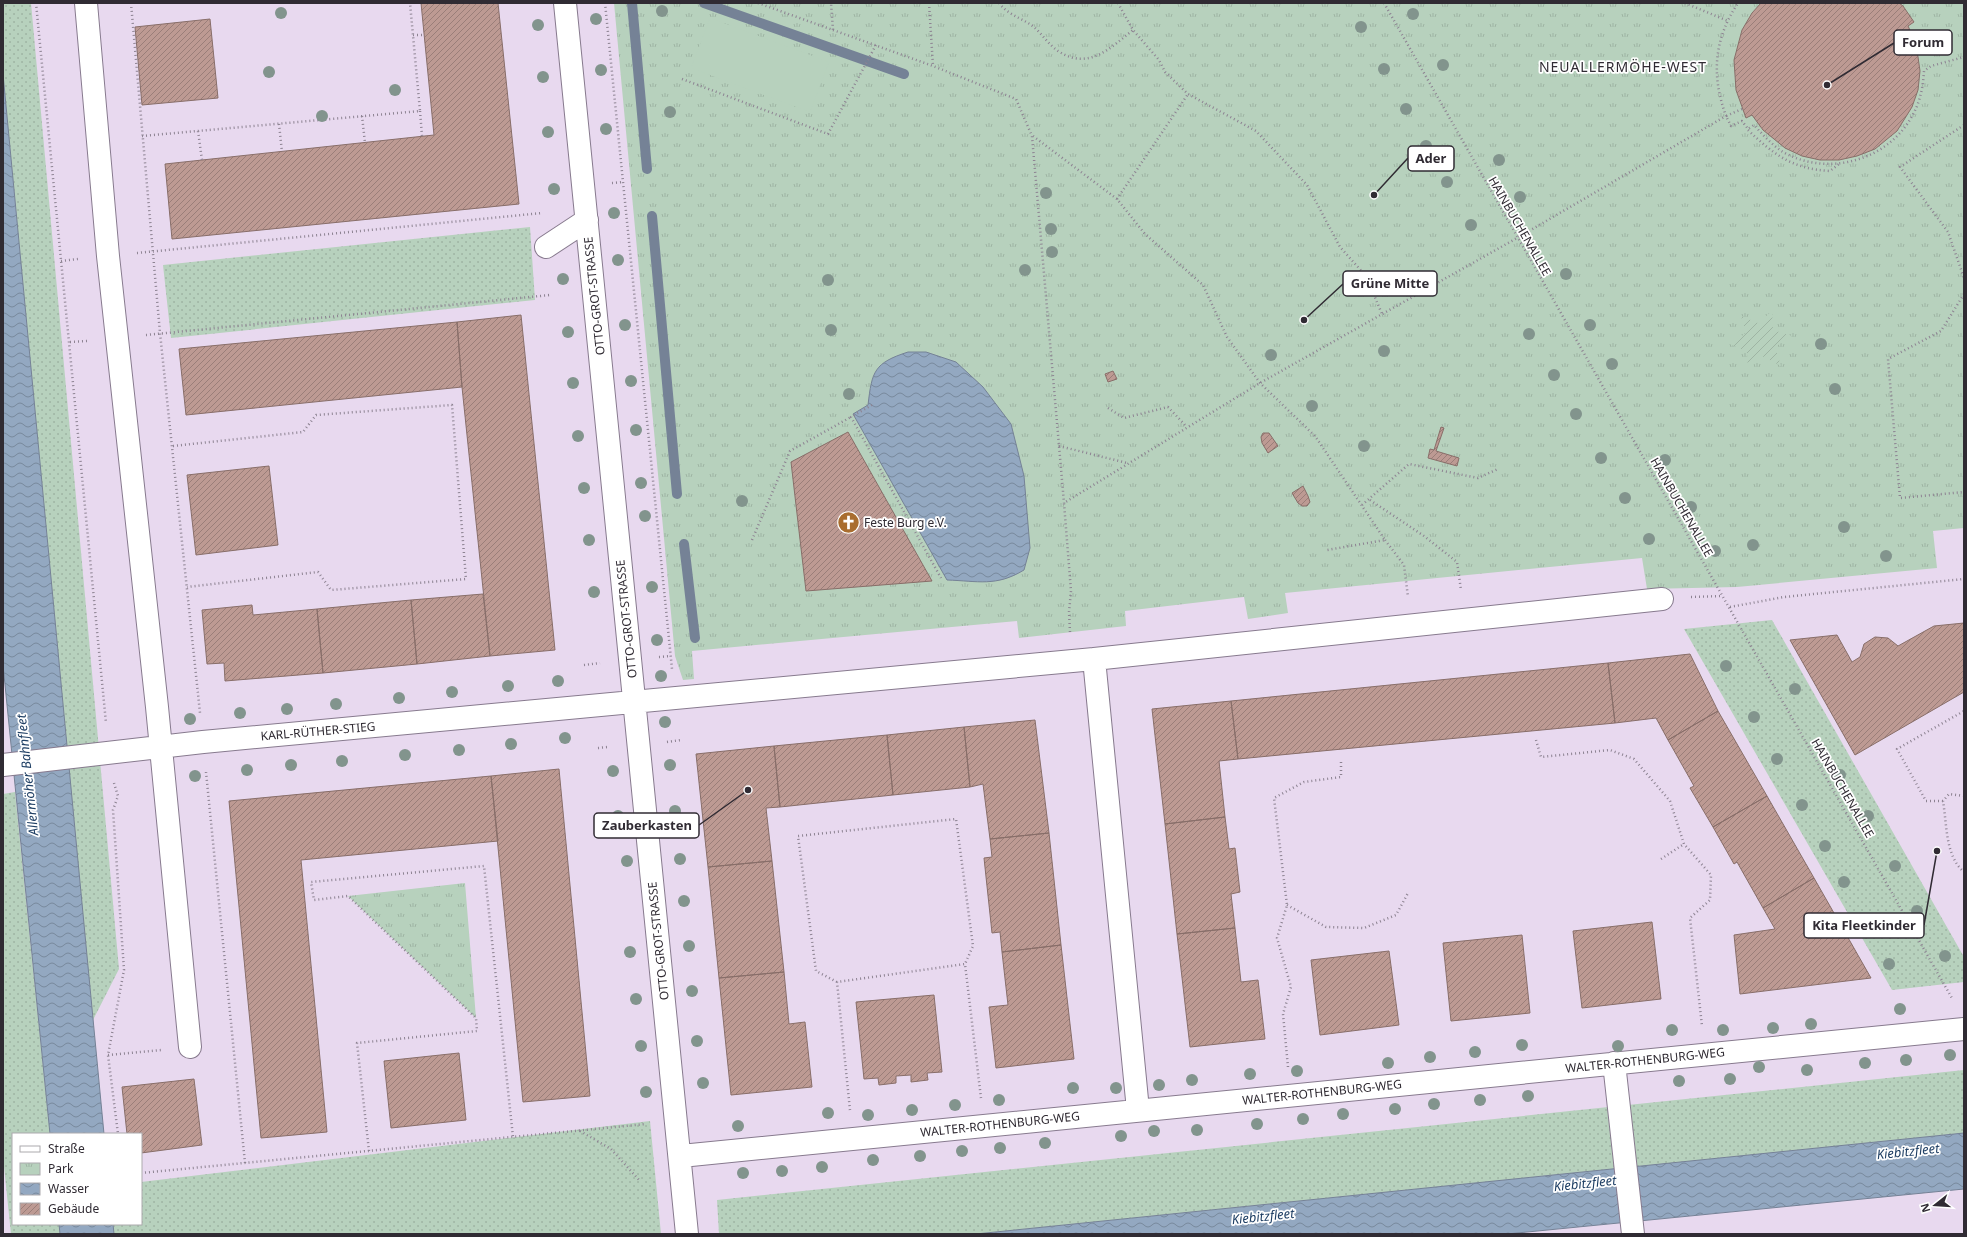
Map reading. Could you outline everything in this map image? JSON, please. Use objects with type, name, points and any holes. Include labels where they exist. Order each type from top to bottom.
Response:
[{"type":"street","points":[[86,3],[108,256],[161,746],[190,1047]]},
{"type":"street","name":"OTTO-GROT-STRASSE","points":[[565,3],[676,1121],[681,1156],[687,1233]]},
{"type":"street","points":[[546,247],[586,220]]},
{"type":"street","name":"KARL-RÜTHER-STIEG","points":[[3,765],[161,746],[1094,659],[1662,599]]},
{"type":"street","points":[[1094,659],[1138,1110]]},
{"type":"street","name":"WALTER-ROTHENBURG-WEG","points":[[681,1156],[1964,1029]]},
{"type":"street","points":[[1614,1063],[1622,1147],[1633,1234]]},
{"type":"path","points":[[36,3],[107,732],[95,740],[85,755],[96,776],[113,780],[118,796],[113,810],[124,970],[108,1055],[118,1133]]},
{"type":"path","points":[[131,3],[160,333],[173,446],[245,1163]]},
{"type":"path","points":[[410,3],[422,136]]},
{"type":"path","points":[[605,3],[676,698]]},
{"type":"path","points":[[758,3],[933,66],[1016,99],[1032,136],[1071,591],[1068,612],[1070,634],[1094,659]]},
{"type":"path","points":[[831,3],[833,30]]},
{"type":"path","points":[[929,3],[933,66]]},
{"type":"path","points":[[999,3],[1004,10],[1033,27],[1058,51],[1079,59],[1094,58],[1106,51],[1133,30]]},
{"type":"path","points":[[1118,3],[1133,30],[1159,60],[1166,72],[1188,94],[1256,131],[1307,185],[1340,247],[1366,276],[1382,314]]},
{"type":"path","name":"HAINBUCHENALLEE","points":[[1384,3],[1516,238],[1730,607],[1956,1007]]},
{"type":"path","points":[[1685,3],[1728,21]]},
{"type":"path","points":[[1738,3],[1728,21],[1719,46],[1717,69],[1718,94],[1731,126],[1742,121],[1748,130],[1772,152],[1799,166],[1830,171],[1840,163]]},
{"type":"path","points":[[413,35],[424,35]]},
{"type":"path","points":[[682,79],[828,134],[859,74],[876,46]]},
{"type":"path","points":[[1748,130],[1754,125],[1775,146],[1801,159],[1820,164],[1840,163],[1868,156],[1893,140],[1906,126],[1915,109],[1922,90],[1924,71],[1935,64],[1964,57]]},
{"type":"path","points":[[1117,199],[1188,94]]},
{"type":"path","points":[[1064,504],[1126,463],[1260,383],[1516,238],[1726,116],[1742,109]]},
{"type":"path","points":[[142,136],[420,111]]},
{"type":"path","points":[[362,116],[365,142]]},
{"type":"path","points":[[279,124],[282,152]]},
{"type":"path","points":[[1964,126],[1900,168],[1948,232],[1964,278]]},
{"type":"path","points":[[198,131],[202,160]]},
{"type":"path","points":[[1032,136],[1117,199],[1145,234],[1203,285],[1227,337],[1260,383],[1315,436],[1385,540],[1404,565],[1411,625]]},
{"type":"path","points":[[108,256],[542,213]]},
{"type":"path","points":[[1128,222],[1133,219]]},
{"type":"path","points":[[1964,294],[1941,331],[1888,359],[1900,498],[1964,492]]},
{"type":"path","points":[[117,338],[550,295]]},
{"type":"path","points":[[173,446],[303,432],[316,415],[452,405],[466,578],[331,590],[318,572],[187,587]]},
{"type":"path","points":[[752,540],[790,451],[872,405]]},
{"type":"path","points":[[1108,408],[1124,418],[1168,407],[1187,427]]},
{"type":"path","points":[[851,417],[941,578]]},
{"type":"path","points":[[1059,446],[1126,463]]},
{"type":"path","points":[[1362,505],[1370,500],[1409,464],[1478,478],[1498,469]]},
{"type":"path","points":[[1370,500],[1424,536],[1457,562],[1465,620]]},
{"type":"path","points":[[1327,550],[1385,540]]},
{"type":"path","points":[[1730,607],[1784,597],[1964,579]]},
{"type":"path","points":[[1943,801],[1926,801],[1896,749],[1964,711]]},
{"type":"path","points":[[1536,740],[1541,757],[1610,750],[1634,759],[1670,801],[1684,844],[1711,875],[1710,900],[1690,918],[1705,1054]]},
{"type":"path","points":[[1291,1095],[1283,1014],[1291,987],[1277,938],[1287,905],[1274,798],[1304,782],[1341,777],[1341,762]]},
{"type":"path","points":[[1964,796],[1949,794],[1943,801],[1951,853],[1957,866],[1964,872]]},
{"type":"path","points":[[965,964],[836,982],[816,971],[798,836],[956,819],[973,946],[965,964],[984,1126]]},
{"type":"path","points":[[1661,859],[1684,844]]},
{"type":"path","points":[[369,1151],[357,1043],[477,1031],[476,1018],[348,896],[314,900],[311,882],[484,866],[513,1137]]},
{"type":"path","points":[[1287,905],[1326,927],[1364,928],[1396,915],[1408,893]]},
{"type":"path","points":[[836,982],[853,1139]]},
{"type":"path","points":[[108,1055],[190,1047]]},
{"type":"path","points":[[142,1173],[676,1121]]},
{"type":"path","points":[[580,1130],[611,1149],[640,1182]]},
{"type":"green space","points":[[3,3],[31,3],[119,969],[93,1020],[3,74]]},
{"type":"green space","points":[[614,3],[1964,3],[1964,528],[1933,531],[1937,568],[1737,587],[1647,589],[1642,558],[1285,593],[1288,613],[1248,619],[1244,597],[1125,611],[1126,626],[1019,638],[1017,621],[692,651],[694,679],[683,680],[675,656]]},
{"type":"green space","points":[[710,18],[829,62],[810,112],[691,68]]},
{"type":"green space","points":[[530,227],[535,300],[171,338],[163,265]]},
{"type":"green space","points":[[1772,311],[1773,330],[1792,336],[1775,347],[1781,366],[1762,356],[1748,370],[1747,352],[1730,344],[1746,333],[1741,316],[1758,323]]},
{"type":"green space","points":[[1772,620],[1964,957],[1964,982],[1892,990],[1684,629]]},
{"type":"green space","points":[[15,792],[50,1133],[12,1133],[12,1225],[59,1225],[60,1234],[11,1234],[3,1157],[3,794]]},
{"type":"green space","points":[[465,883],[476,1018],[348,896]]},
{"type":"green space","points":[[1964,1070],[1964,1133],[976,1234],[719,1234],[717,1200]]},
{"type":"green space","points":[[650,1121],[661,1234],[114,1234],[113,1225],[142,1225],[142,1182]]},
{"type":"water","name":"Allermöher Bahnfleet","points":[[3,74],[104,1133],[50,1133],[3,665]]},
{"type":"water","points":[[908,352],[926,352],[956,362],[983,387],[1011,424],[1024,476],[1030,548],[1024,570],[1005,579],[996,581],[978,582],[947,580],[853,414],[868,405],[873,376],[881,365],[888,360]]},
{"type":"water","name":"Kiebitzfleet","points":[[1964,1133],[1964,1189],[1507,1234],[976,1234]]},
{"type":"water","points":[[59,1225],[113,1225],[114,1234],[60,1234]]},
{"type":"building","points":[[421,3],[498,3],[519,204],[172,239],[165,164],[434,135]]},
{"type":"building","points":[[1761,3],[1899,3],[1903,6],[1914,22],[1908,26],[1916,43],[1920,71],[1918,90],[1912,107],[1897,131],[1875,149],[1857,156],[1839,160],[1820,160],[1802,156],[1785,148],[1763,130],[1752,115],[1746,118],[1736,90],[1734,60],[1742,30],[1752,13]]},
{"type":"building","points":[[210,19],[218,98],[142,105],[135,27]]},
{"type":"building","points":[[521,315],[555,650],[490,656],[462,387],[457,322]]},
{"type":"building","points":[[457,322],[462,387],[186,415],[179,349]]},
{"type":"building","points":[[1113,371],[1117,379],[1108,382],[1105,374]]},
{"type":"building","points":[[1441,427],[1444,428],[1436,451],[1459,458],[1457,466],[1428,458],[1430,449],[1434,450]]},
{"type":"building","name":"Feste Burg e.V.","points":[[848,432],[932,581],[806,591],[791,462]]},
{"type":"building","points":[[1263,433],[1269,433],[1278,446],[1268,453],[1262,443],[1261,437]]},
{"type":"building","points":[[269,466],[278,545],[196,555],[187,475]]},
{"type":"building","points":[[1303,486],[1310,502],[1307,506],[1302,506],[1298,503],[1292,493]]},
{"type":"building","points":[[483,594],[490,656],[417,664],[411,600]]},
{"type":"building","points":[[411,600],[417,664],[323,673],[317,609]]},
{"type":"building","points":[[252,605],[253,615],[317,609],[323,673],[225,681],[224,663],[207,664],[202,610]]},
{"type":"building","points":[[1964,623],[1964,692],[1855,755],[1790,640],[1837,635],[1852,662],[1860,657],[1864,644],[1875,637],[1888,638],[1898,646],[1934,626]]},
{"type":"building","points":[[1690,654],[1718,711],[1668,740],[1656,718],[1615,723],[1608,663]]},
{"type":"building","points":[[1608,663],[1615,723],[1238,759],[1231,701]]},
{"type":"building","points":[[1231,701],[1238,759],[1219,761],[1225,817],[1165,824],[1152,709]]},
{"type":"building","points":[[1718,711],[1767,796],[1713,827],[1690,788],[1694,786],[1668,740]]},
{"type":"building","points":[[1035,720],[1049,833],[990,839],[983,784],[970,787],[964,727]]},
{"type":"building","points":[[964,727],[970,787],[893,795],[887,735]]},
{"type":"building","points":[[887,735],[893,795],[780,807],[774,746]]},
{"type":"building","points":[[774,746],[780,807],[766,808],[772,861],[708,867],[696,754]]},
{"type":"building","points":[[559,769],[590,1096],[523,1102],[491,776]]},
{"type":"building","points":[[491,776],[498,841],[301,860],[327,1132],[261,1138],[229,801]]},
{"type":"building","points":[[1767,796],[1814,878],[1763,908],[1737,862],[1734,864],[1713,827]]},
{"type":"building","points":[[1225,817],[1229,849],[1235,848],[1240,892],[1231,894],[1235,928],[1177,934],[1165,824]]},
{"type":"building","points":[[1049,833],[1061,945],[1002,952],[1000,932],[992,933],[984,858],[992,857],[990,839]]},
{"type":"building","points":[[772,861],[784,972],[719,978],[708,867]]},
{"type":"building","points":[[1814,878],[1871,978],[1740,994],[1734,935],[1775,929],[1763,908]]},
{"type":"building","points":[[1652,922],[1661,999],[1582,1008],[1573,931]]},
{"type":"building","points":[[1235,928],[1241,982],[1258,980],[1265,1039],[1190,1047],[1177,934]]},
{"type":"building","points":[[1522,935],[1530,1013],[1451,1021],[1443,943]]},
{"type":"building","points":[[1061,945],[1074,1059],[996,1068],[989,1007],[1008,1005],[1002,952]]},
{"type":"building","points":[[1389,951],[1399,1025],[1320,1035],[1311,960]]},
{"type":"building","points":[[784,972],[789,1024],[805,1022],[812,1087],[731,1095],[719,978]]},
{"type":"building","points":[[934,995],[942,1072],[927,1073],[928,1080],[911,1082],[911,1075],[896,1076],[896,1083],[879,1085],[878,1078],[864,1079],[856,1002]]},
{"type":"building","points":[[459,1053],[466,1120],[391,1128],[384,1061]]},
{"type":"building","points":[[194,1079],[202,1145],[142,1153],[142,1133],[127,1133],[122,1087]]},
{"type":"waterway","points":[[632,3],[647,169]]},
{"type":"waterway","points":[[704,3],[904,74]]},
{"type":"waterway","points":[[652,216],[677,494]]},
{"type":"waterway","points":[[684,544],[695,638]]},
{"type":"place","name":"Forum","points":[[1827,85]]},
{"type":"place","name":"Ader","points":[[1374,195]]},
{"type":"place","name":"Grüne Mitte","points":[[1304,320]]},
{"type":"place","name":"Feste Burg e.V.","points":[[848,522]]},
{"type":"place","name":"Zauberkasten","points":[[748,790]]},
{"type":"place","name":"Kita Fleetkinder","points":[[1937,851]]},
{"type":"district","name":"NEUALLERMÖHE-WEST","points":[[1623,66]]}]
